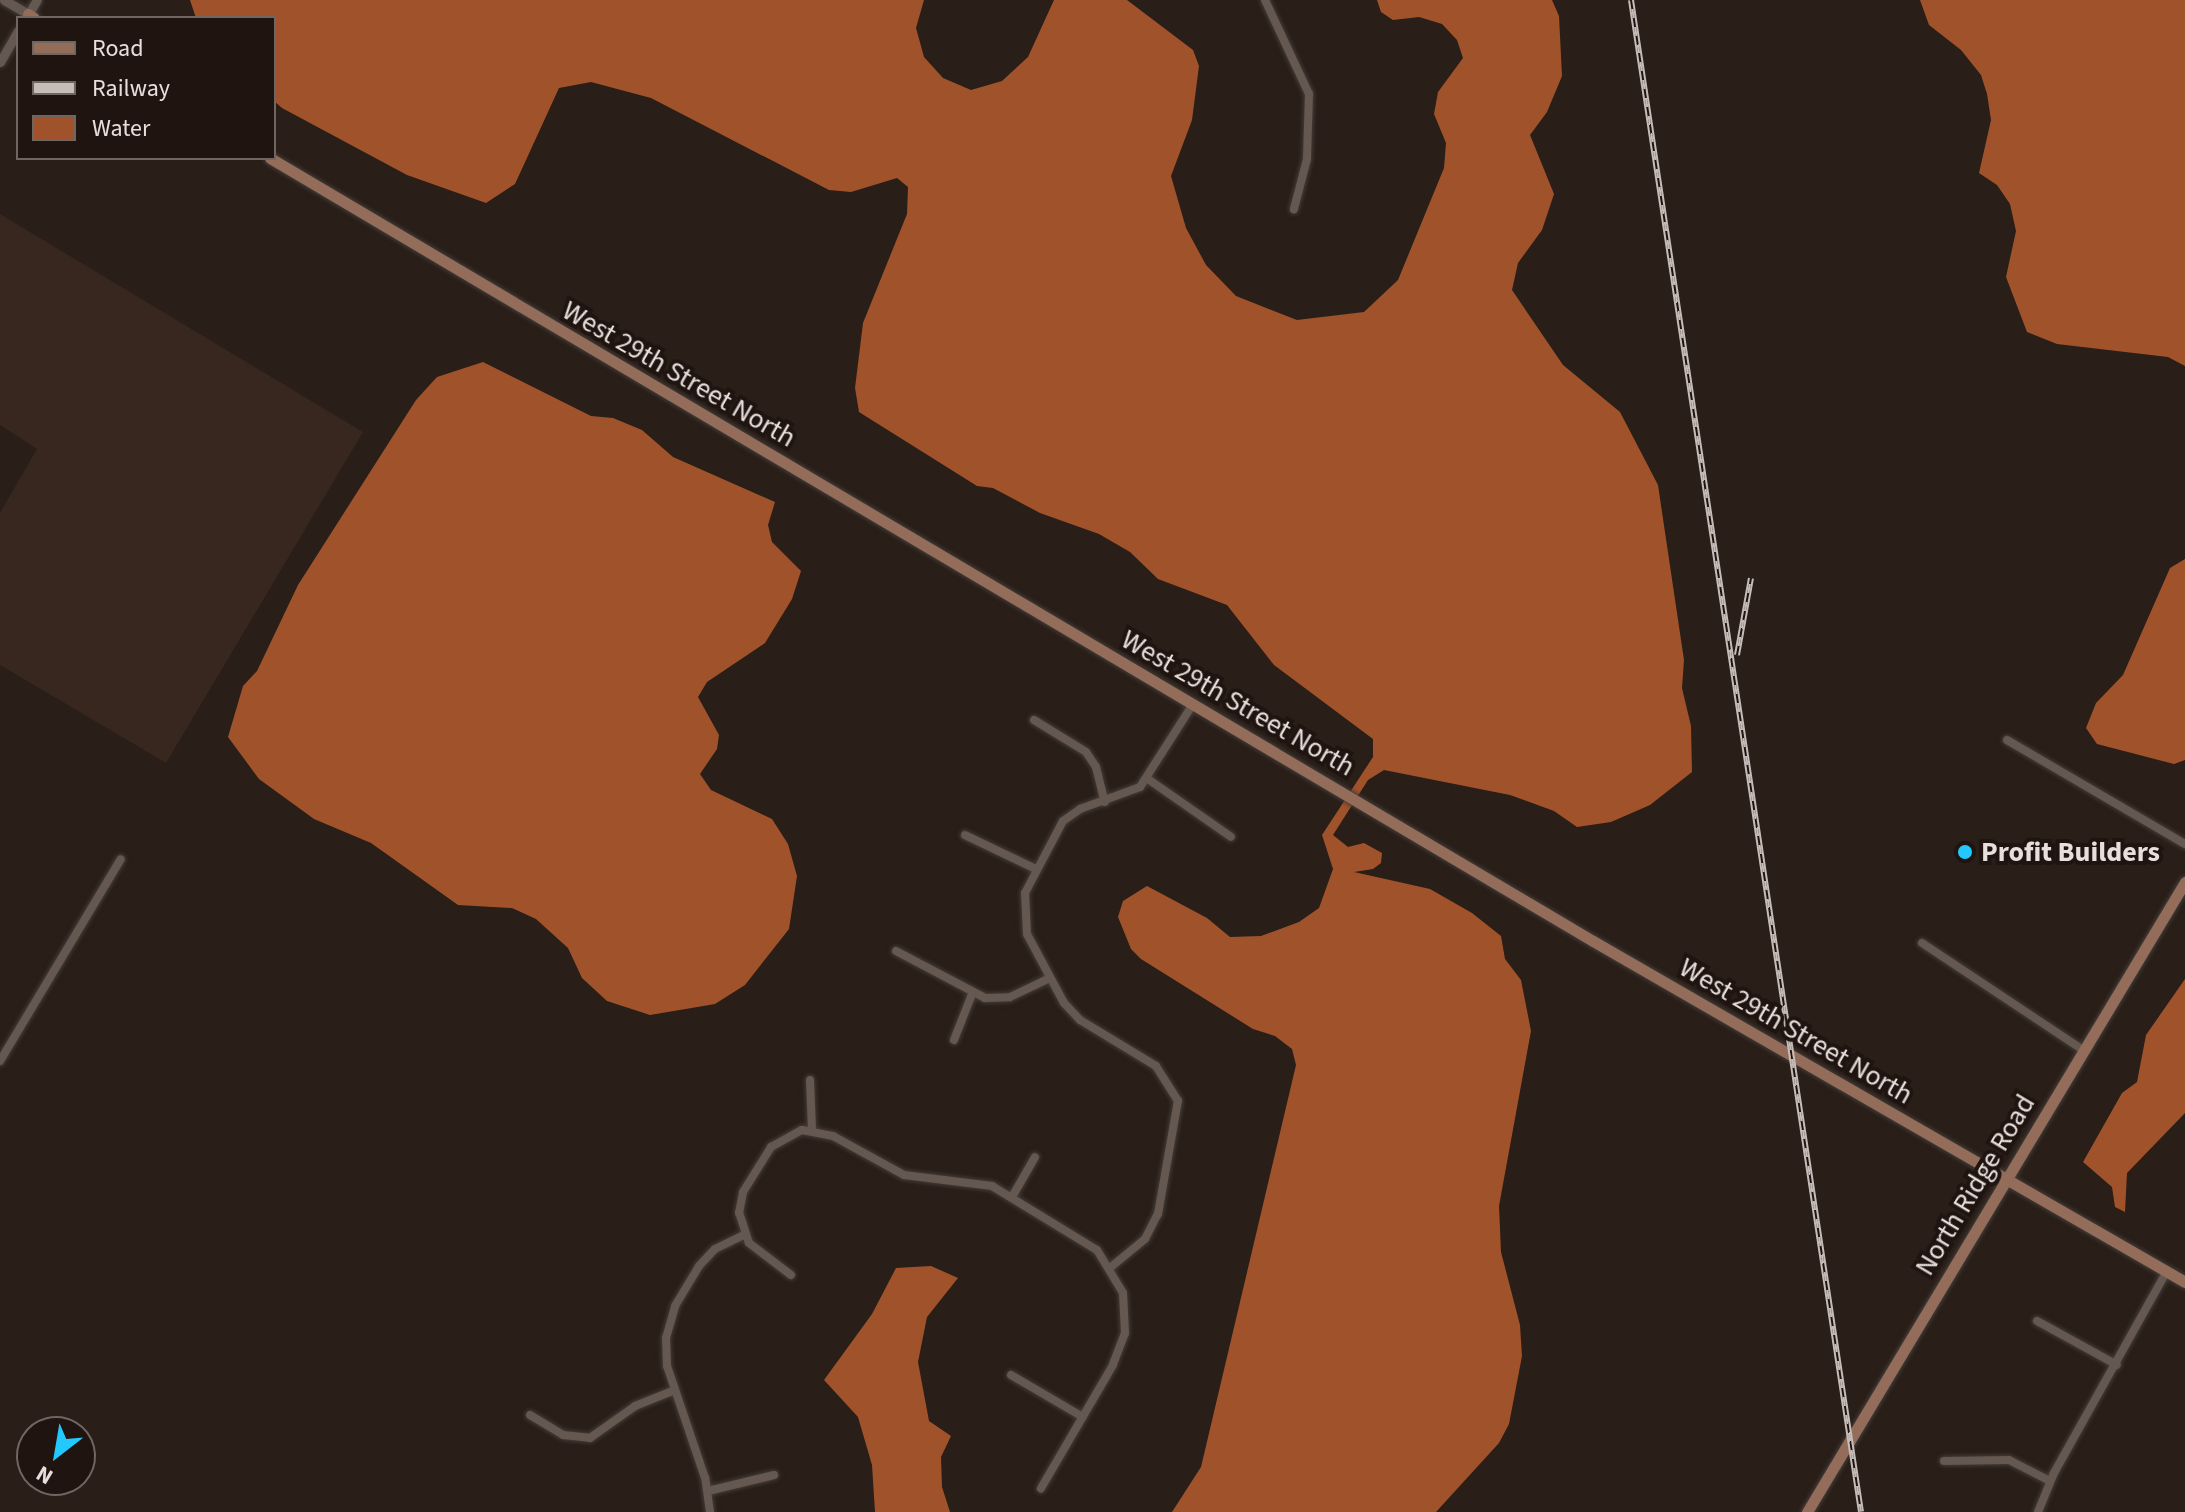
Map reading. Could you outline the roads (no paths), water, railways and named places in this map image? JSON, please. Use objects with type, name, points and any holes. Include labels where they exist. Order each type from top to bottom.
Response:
[{"type":"main road","name":"West 29th Street North","points":[[273,160],[1305,770],[2185,1282]]},
{"type":"main road","name":"North Ridge Road","points":[[1807,1512],[2185,882]]},
{"type":"street","points":[[4,0],[28,16]]},
{"type":"street","points":[[1265,0],[1309,94],[1307,159],[1294,209]]},
{"type":"street","points":[[0,62],[16,34]]},
{"type":"street","points":[[1111,1267],[1145,1239],[1158,1214],[1178,1101],[1164,1073],[1080,1020],[1050,978],[1024,921],[1025,893],[1034,868],[1070,814],[1131,793],[1148,779],[1193,704]]},
{"type":"street","points":[[1034,720],[1086,752],[1096,767],[1105,802]]},
{"type":"street","points":[[2007,740],[2185,844]]},
{"type":"street","points":[[1148,779],[1231,837]]},
{"type":"street","points":[[965,835],[1034,868]]},
{"type":"street","points":[[0,1061],[121,859]]},
{"type":"street","points":[[1922,943],[2083,1050]]},
{"type":"street","points":[[896,951],[972,994],[1010,997],[1050,978]]},
{"type":"street","points":[[954,1040],[972,994]]},
{"type":"street","points":[[810,1080],[812,1130]]},
{"type":"street","points":[[791,1275],[757,1251],[744,1235],[740,1202],[765,1155],[780,1138],[812,1130],[904,1175],[981,1182],[1085,1241],[1111,1267],[1123,1293],[1125,1333],[1083,1417],[1041,1488]]},
{"type":"street","points":[[1012,1197],[1035,1157]]},
{"type":"street","points":[[710,1512],[708,1491],[665,1351],[675,1306],[706,1256],[744,1235]]},
{"type":"street","points":[[2038,1512],[2050,1481],[2167,1271]]},
{"type":"street","points":[[2037,1321],[2117,1365]]},
{"type":"street","points":[[1011,1375],[1083,1417]]},
{"type":"street","points":[[530,1415],[563,1435],[594,1437],[635,1406],[675,1390]]},
{"type":"street","points":[[1944,1461],[2009,1460],[2050,1481]]},
{"type":"street","points":[[708,1491],[774,1475]]},
{"type":"water","points":[[190,0],[924,0],[916,28],[924,57],[943,78],[971,90],[1002,81],[1028,57],[1054,0],[1127,0],[1193,50],[1199,66],[1192,120],[1171,176],[1186,228],[1206,265],[1236,296],[1297,320],[1364,312],[1398,280],[1444,168],[1446,143],[1434,114],[1438,92],[1463,58],[1457,40],[1442,24],[1419,17],[1393,20],[1381,12],[1377,0],[1552,0],[1559,16],[1562,76],[1547,112],[1530,135],[1554,194],[1542,230],[1518,263],[1512,290],[1563,365],[1620,412],[1658,485],[1684,660],[1682,688],[1691,726],[1692,772],[1650,805],[1611,822],[1577,827],[1554,811],[1510,795],[1384,770],[1368,780],[1333,835],[1348,847],[1364,843],[1382,853],[1381,863],[1373,869],[1354,872],[1430,889],[1472,913],[1501,936],[1505,959],[1521,980],[1531,1031],[1499,1206],[1501,1252],[1520,1325],[1522,1356],[1509,1424],[1499,1443],[1436,1512],[1172,1512],[1201,1467],[1296,1065],[1292,1049],[1275,1036],[1253,1029],[1141,959],[1131,949],[1118,917],[1123,901],[1147,886],[1207,918],[1230,937],[1261,936],[1299,922],[1319,908],[1333,869],[1322,835],[1373,757],[1373,739],[1274,665],[1227,605],[1158,579],[1130,552],[1099,534],[1040,513],[993,488],[977,486],[859,412],[855,388],[863,323],[907,214],[908,187],[897,178],[851,192],[829,190],[651,98],[591,82],[559,88],[515,184],[486,203],[407,175],[276,103],[276,16],[195,16]]},
{"type":"water","points":[[1920,0],[2185,0],[2185,366],[2168,357],[2057,344],[2027,332],[2006,277],[2016,231],[2010,204],[1997,185],[1979,173],[1991,120],[1981,75],[1961,50],[1929,25]]},
{"type":"water","points":[[483,362],[591,416],[613,418],[642,430],[673,457],[775,502],[768,525],[772,542],[801,571],[792,599],[765,643],[707,682],[698,697],[719,735],[717,749],[700,774],[711,790],[772,819],[788,844],[797,876],[789,929],[745,985],[715,1004],[650,1015],[607,1001],[582,978],[568,948],[536,919],[512,908],[458,905],[371,843],[314,819],[259,779],[228,737],[243,686],[257,671],[298,585],[416,400],[437,377]]},
{"type":"water","points":[[2185,559],[2185,760],[2174,764],[2097,744],[2086,728],[2096,703],[2123,675],[2170,568]]},
{"type":"water","points":[[2185,979],[2185,1113],[2127,1173],[2125,1212],[2115,1207],[2112,1187],[2083,1162],[2122,1093],[2137,1082],[2146,1035]]},
{"type":"water","points":[[931,1266],[958,1278],[927,1317],[918,1362],[929,1421],[951,1436],[941,1457],[942,1487],[950,1512],[875,1512],[872,1465],[858,1417],[824,1380],[872,1314],[896,1268]]},
{"type":"railway","points":[[1631,0],[1861,1512]]},
{"type":"railway","points":[[1737,655],[1751,578]]},
{"type":"place","name":"Profit Builders","points":[[1965,852]]}]
